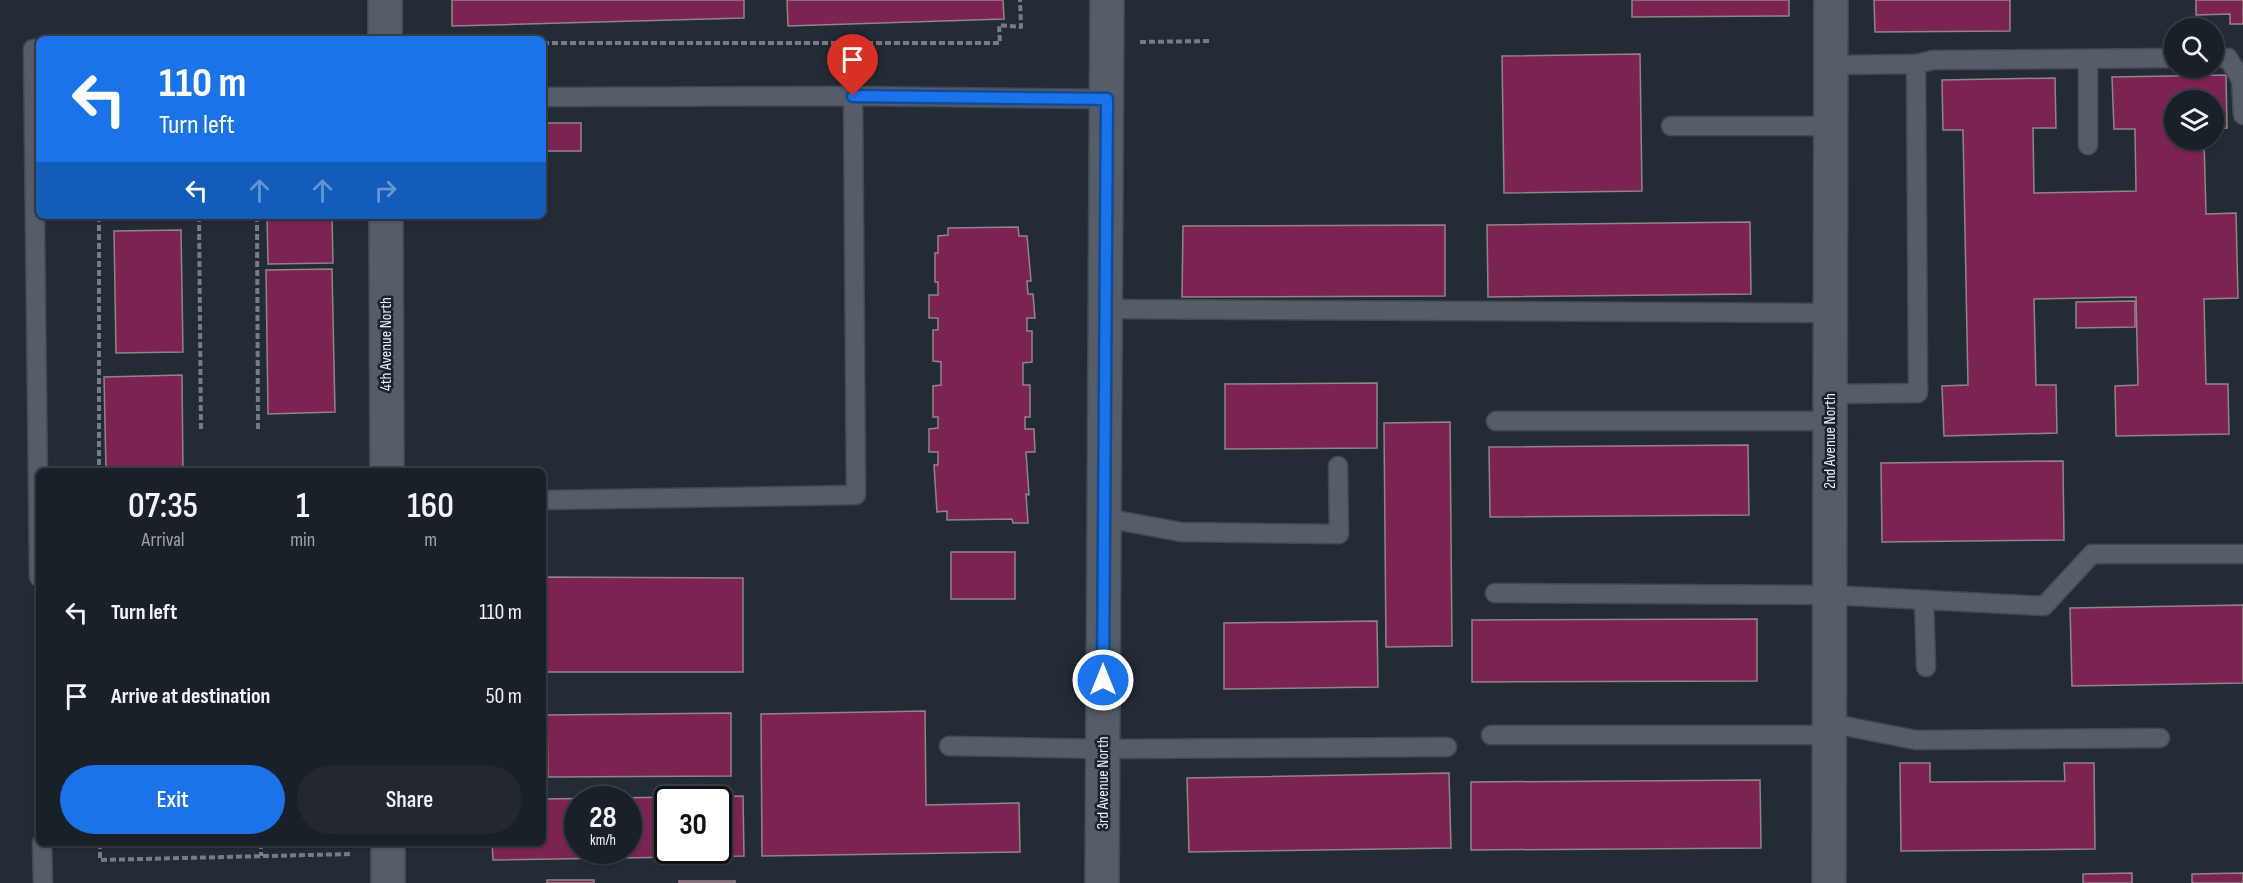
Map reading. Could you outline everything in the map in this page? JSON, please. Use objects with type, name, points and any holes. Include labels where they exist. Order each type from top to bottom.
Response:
[{"type":"street","points":[[385,0],[385,36]]},
{"type":"street","name":"3rd Avenue North","points":[[1102,883],[1107,0]]},
{"type":"street","name":"2nd Avenue North","points":[[1829,883],[1831,0]]},
{"type":"street","name":"4th Avenue North","points":[[386,219],[387,468]]},
{"type":"street","points":[[376,848],[388,883]]},
{"type":"lane","points":[[36,50],[33,50],[38,468]]},
{"type":"lane","points":[[1831,65],[1916,64],[1934,60],[2164,58]]},
{"type":"lane","points":[[2224,58],[2228,58],[2241,80],[2243,115]]},
{"type":"lane","points":[[2088,59],[2088,145]]},
{"type":"lane","points":[[1496,421],[1830,407],[1918,393],[1916,64]]},
{"type":"lane","points":[[546,500],[856,495],[853,96]]},
{"type":"lane","points":[[546,97],[853,96],[1107,99]]},
{"type":"lane","points":[[1671,126],[1831,126]]},
{"type":"lane","points":[[1106,309],[1830,313]]},
{"type":"lane","points":[[1104,518],[1181,532],[1339,534],[1338,466]]},
{"type":"lane","points":[[1495,593],[1830,595],[2044,606],[2092,554],[2243,554]]},
{"type":"lane","points":[[1924,600],[1926,667]]},
{"type":"lane","points":[[1491,735],[1829,729],[1916,741],[2160,738]]},
{"type":"lane","points":[[949,746],[1103,749],[1447,747]]},
{"type":"lane","points":[[42,846],[43,883]]},
{"type":"path","points":[[546,43],[1000,43],[999,25],[1021,27],[1020,0]]},
{"type":"path","points":[[1133,42],[1209,41]]},
{"type":"path","points":[[99,219],[99,468]]},
{"type":"path","points":[[199,219],[201,431]]},
{"type":"path","points":[[257,219],[258,429]]},
{"type":"path","points":[[100,846],[100,860],[261,856],[376,848]]},
{"type":"path","points":[[261,846],[261,856]]},
{"type":"building","points":[[452,0],[744,0],[744,18],[452,26]]},
{"type":"building","points":[[787,0],[1003,0],[1004,19],[788,26]]},
{"type":"building","points":[[1632,0],[1789,0],[1789,16],[1632,17]]},
{"type":"building","points":[[1874,0],[2010,0],[2010,31],[1875,32]]},
{"type":"building","points":[[2196,0],[2243,0],[2243,24],[2230,24],[2230,14],[2196,15]]},
{"type":"building","points":[[1640,54],[1642,191],[1504,193],[1502,56]]},
{"type":"building","points":[[2226,75],[2227,128],[2224,128],[2224,90],[2164,90],[2164,150],[2204,150],[2206,214],[2236,213],[2238,298],[2204,299],[2206,384],[2228,384],[2229,434],[2116,436],[2115,386],[2138,385],[2136,297],[2034,299],[2036,385],[2056,385],[2057,433],[1944,436],[1942,386],[1968,385],[1963,130],[1943,130],[1942,80],[2055,78],[2056,128],[2033,128],[2034,193],[2136,191],[2135,129],[2114,129],[2112,77],[2224,78]]},
{"type":"building","points":[[546,123],[581,123],[581,151],[546,151]]},
{"type":"building","points":[[267,219],[332,219],[333,263],[268,264]]},
{"type":"building","points":[[1750,222],[1751,294],[1488,297],[1487,225]]},
{"type":"building","points":[[1445,225],[1445,296],[1182,297],[1183,226]]},
{"type":"building","points":[[1018,227],[1019,236],[1027,236],[1031,281],[1027,281],[1028,294],[1033,294],[1035,318],[1027,318],[1027,331],[1032,331],[1032,362],[1023,363],[1023,385],[1030,385],[1030,417],[1025,417],[1025,429],[1034,429],[1035,452],[1026,452],[1028,523],[1013,523],[1012,519],[947,520],[947,511],[937,512],[934,465],[938,465],[938,452],[929,452],[929,429],[938,428],[938,417],[933,417],[933,386],[941,385],[941,362],[933,361],[933,330],[938,330],[938,318],[929,318],[929,295],[938,295],[938,282],[935,282],[935,253],[938,253],[938,236],[948,235],[948,228]]},
{"type":"building","points":[[181,230],[183,352],[116,353],[114,231]]},
{"type":"building","points":[[332,269],[335,412],[268,414],[266,270]]},
{"type":"building","points":[[2135,301],[2135,327],[2076,328],[2076,302]]},
{"type":"building","points":[[182,375],[183,468],[106,468],[104,377]]},
{"type":"building","points":[[1377,383],[1377,448],[1225,449],[1225,384]]},
{"type":"building","points":[[1450,422],[1452,646],[1386,647],[1384,423]]},
{"type":"building","points":[[1748,445],[1749,515],[1490,517],[1489,447]]},
{"type":"building","points":[[2063,461],[2064,540],[1882,542],[1881,463]]},
{"type":"building","points":[[951,552],[1015,552],[1015,599],[951,599]]},
{"type":"building","points":[[546,577],[743,578],[743,672],[546,672]]},
{"type":"building","points":[[2243,605],[2243,683],[2072,686],[2070,608]]},
{"type":"building","points":[[1757,619],[1757,681],[1472,682],[1472,620]]},
{"type":"building","points":[[1377,621],[1378,687],[1224,689],[1224,623]]},
{"type":"building","points":[[925,711],[926,805],[1019,803],[1020,852],[762,856],[761,714]]},
{"type":"building","points":[[731,713],[731,776],[548,777],[547,715]]},
{"type":"building","points":[[1900,763],[1930,763],[1930,782],[2065,781],[2064,763],[2094,763],[2095,849],[1901,851]]},
{"type":"building","points":[[1449,773],[1451,848],[1189,852],[1187,778]]},
{"type":"building","points":[[1760,780],[1761,848],[1471,850],[1471,782]]},
{"type":"building","points":[[732,796],[743,796],[744,856],[732,856]]},
{"type":"building","points":[[654,797],[654,857],[642,858],[642,798]]},
{"type":"building","points":[[546,799],[564,799],[564,859],[493,860],[492,846],[546,846]]},
{"type":"building","points":[[2132,873],[2132,883],[2083,883],[2083,874]]},
{"type":"building","points":[[2243,873],[2243,883],[2192,883],[2192,874]]},
{"type":"building","points":[[547,880],[594,880],[594,883],[547,883]]},
{"type":"building","points":[[679,881],[735,881],[735,883],[679,883]]},
{"type":"route","points":[[853,96],[1107,99],[1103,680]]}]
